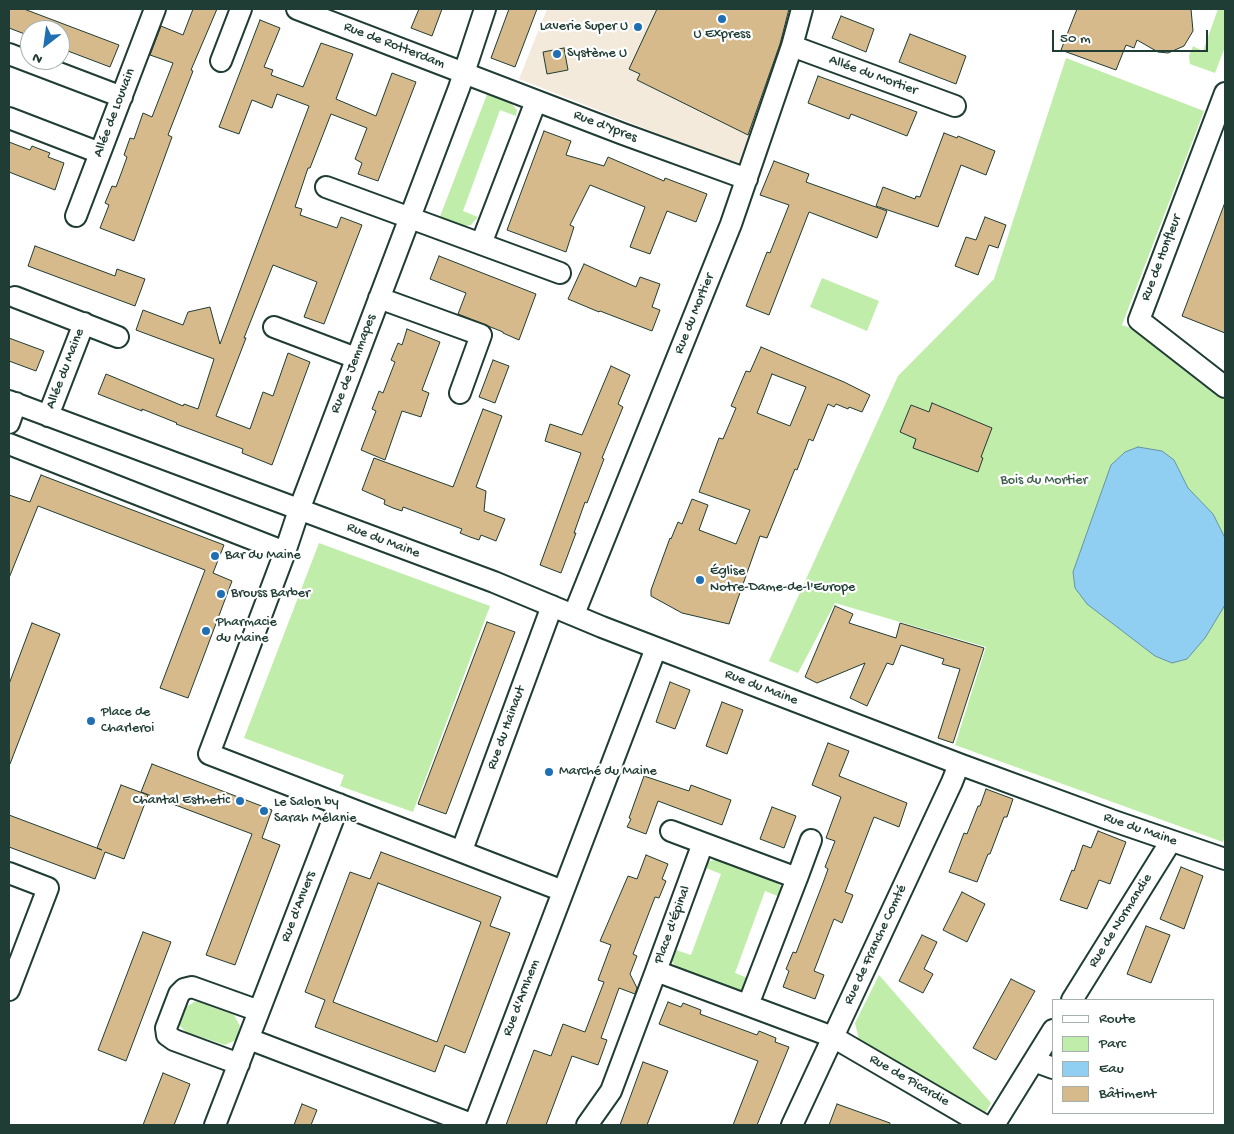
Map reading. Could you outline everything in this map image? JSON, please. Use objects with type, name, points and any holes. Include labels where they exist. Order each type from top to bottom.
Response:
[{"type":"street","name":"Allée de Louvain","points":[[76,216],[155,9]]},
{"type":"street","points":[[221,62],[241,9]]},
{"type":"street","name":"Rue de Rotterdam","points":[[297,9],[463,73]]},
{"type":"street","name":"Rue de Jemmapes","points":[[299,510],[410,217],[486,9]]},
{"type":"street","name":"Rue du Mortier","points":[[574,614],[724,241],[792,46],[802,9]]},
{"type":"street","name":"Allée du Mortier","points":[[792,46],[954,106]]},
{"type":"street","points":[[9,54],[122,97]]},
{"type":"street","name":"Rue d'Ypres","points":[[463,73],[747,179]]},
{"type":"street","name":"Rue de Honfleur","points":[[1225,93],[1139,320],[1225,387]]},
{"type":"street","points":[[481,244],[536,101]]},
{"type":"street","points":[[9,118],[100,153]]},
{"type":"street","points":[[326,187],[560,273]]},
{"type":"street","name":"Allée du Maine","points":[[15,297],[118,337]]},
{"type":"street","points":[[379,298],[481,336],[460,393]]},
{"type":"street","name":"Allée du Maine","points":[[48,416],[84,323]]},
{"type":"street","points":[[274,327],[356,358]]},
{"type":"street","name":"Rue du Maine","points":[[9,423],[12,402],[494,582],[574,614],[602,628],[959,764],[1225,859]]},
{"type":"street","points":[[9,444],[285,552]]},
{"type":"street","points":[[299,510],[210,754],[462,850],[471,856],[563,891]]},
{"type":"street","name":"Rue du Hainaut","points":[[462,850],[552,606]]},
{"type":"street","name":"Rue d'Arnhem","points":[[250,1039],[474,1125],[656,648]]},
{"type":"street","name":"Rue de Franche Comté","points":[[792,1125],[959,764]]},
{"type":"street","name":"Rue d'Anvers","points":[[216,1125],[339,804]]},
{"type":"street","points":[[670,831],[797,878]]},
{"type":"street","points":[[748,1005],[811,840]]},
{"type":"street","name":"Rue de Normandie","points":[[1073,999],[1171,841]]},
{"type":"street","name":"Place d'Épinal","points":[[703,843],[656,971],[833,1037]]},
{"type":"street","points":[[9,873],[48,888],[9,990]]},
{"type":"street","points":[[587,1125],[611,1091],[656,971]]},
{"type":"street","points":[[239,1064],[174,1040],[167,1035],[166,1028],[179,994],[184,989],[192,988],[260,1011]]},
{"type":"street","points":[[994,1125],[1052,1032]]},
{"type":"street","name":"Rue de Picardie","points":[[833,1037],[984,1125]]},
{"type":"street","points":[[1034,1060],[1052,1068]]},
{"type":"shaded area","points":[[547,9],[790,9],[753,136],[738,165],[519,79]]},
{"type":"green space","points":[[1218,9],[1225,9],[1225,47],[1215,73],[1190,64],[1189,56],[1193,46],[1203,51]]},
{"type":"green space","name":"Bois du Mortier","points":[[1066,58],[1204,111],[1122,325],[1138,331],[1225,400],[1225,836],[1223,842],[955,745],[986,647],[835,603],[798,673],[769,661],[898,376],[994,279]]},
{"type":"green space","points":[[488,92],[510,102],[517,110],[516,116],[500,110],[463,211],[478,217],[471,225],[457,227],[439,219]]},
{"type":"green space","points":[[822,278],[879,301],[867,331],[810,307]]},
{"type":"green space","points":[[319,543],[490,606],[413,812],[340,786],[344,775],[244,738]]},
{"type":"green space","points":[[718,859],[777,882],[783,889],[780,897],[765,891],[735,973],[750,979],[747,987],[739,991],[677,968],[672,962],[676,950],[691,955],[721,874],[706,868],[708,862]]},
{"type":"green space","points":[[879,975],[991,1103],[984,1115],[859,1040],[855,1023]]},
{"type":"green space","points":[[196,1001],[234,1015],[240,1026],[236,1040],[225,1045],[186,1032],[177,1023],[181,1010]]},
{"type":"water","points":[[1138,447],[1162,451],[1174,460],[1188,488],[1213,514],[1225,538],[1225,605],[1205,638],[1187,659],[1172,663],[1155,656],[1087,604],[1075,588],[1073,572],[1111,465],[1125,452]]},
{"type":"building","points":[[9,9],[24,9],[53,20],[20,20],[20,32],[9,28]]},
{"type":"building","points":[[193,9],[217,9],[191,70],[193,71],[168,135],[172,137],[134,241],[100,228],[109,205],[105,203],[112,186],[116,187],[127,157],[124,155],[130,138],[134,139],[143,113],[152,117],[173,63],[150,55],[161,26],[183,35]]},
{"type":"building","points":[[419,9],[442,9],[432,36],[411,28]]},
{"type":"building","points":[[509,9],[537,9],[515,67],[491,58]]},
{"type":"building","points":[[657,9],[789,9],[780,44],[748,135],[637,80],[640,74],[629,69]]},
{"type":"building","points":[[1077,9],[1191,9],[1193,31],[1184,46],[1168,53],[1158,52],[1137,40],[1134,48],[1126,45],[1116,70],[1061,50]]},
{"type":"building","points":[[841,16],[874,29],[866,52],[832,38]]},
{"type":"building","points":[[260,20],[280,28],[264,67],[273,70],[271,75],[303,87],[321,43],[353,54],[336,99],[376,116],[392,73],[416,82],[378,181],[358,174],[362,163],[355,159],[367,128],[331,114],[310,168],[308,168],[295,207],[302,209],[300,215],[337,228],[341,217],[362,225],[324,324],[304,317],[317,282],[273,265],[244,338],[246,338],[216,416],[250,429],[263,392],[273,396],[288,353],[310,362],[272,465],[242,453],[243,449],[142,409],[142,411],[98,394],[106,374],[183,406],[184,404],[198,409],[214,359],[136,330],[143,310],[183,325],[188,312],[210,307],[220,344],[309,106],[277,94],[272,108],[252,100],[239,134],[219,127]]},
{"type":"building","points":[[70,26],[119,45],[110,67],[70,52]]},
{"type":"building","points":[[910,34],[966,56],[956,84],[899,62]]},
{"type":"building","points":[[564,48],[568,70],[547,74],[543,52]]},
{"type":"building","points":[[818,76],[917,112],[907,136],[851,114],[849,119],[808,103]]},
{"type":"building","points":[[544,131],[571,141],[566,155],[604,166],[608,157],[664,181],[665,178],[707,194],[696,222],[667,211],[650,254],[630,247],[645,207],[590,185],[570,225],[574,227],[566,252],[507,230]]},
{"type":"building","points":[[944,133],[957,138],[958,136],[995,151],[986,175],[961,165],[938,227],[876,206],[883,187],[915,199],[916,196],[920,197]]},
{"type":"building","points":[[9,142],[30,150],[32,146],[50,153],[48,157],[64,163],[55,190],[9,172]]},
{"type":"building","points":[[774,161],[809,174],[806,182],[887,211],[877,238],[809,212],[769,315],[746,306],[767,252],[770,253],[789,205],[760,195]]},
{"type":"building","points":[[1225,206],[1225,333],[1182,316]]},
{"type":"building","points":[[985,217],[1006,225],[998,248],[989,245],[978,275],[955,266],[966,237],[976,240]]},
{"type":"building","points":[[35,246],[115,276],[117,269],[145,279],[135,306],[28,266]]},
{"type":"building","points":[[439,256],[536,294],[519,340],[458,314],[466,293],[430,279]]},
{"type":"building","points":[[584,264],[636,287],[640,277],[660,284],[652,307],[660,310],[652,331],[568,299]]},
{"type":"building","points":[[407,329],[440,342],[422,390],[429,393],[421,417],[402,411],[385,460],[361,450],[376,411],[372,409],[379,391],[383,393],[395,362],[391,360],[398,343],[402,345]]},
{"type":"building","points":[[9,338],[44,351],[36,371],[9,361]]},
{"type":"building","points":[[761,347],[870,395],[862,412],[849,407],[848,409],[836,404],[834,407],[828,404],[813,441],[809,439],[797,470],[795,469],[767,538],[760,536],[729,624],[682,613],[651,596],[651,590],[670,538],[678,522],[682,524],[692,499],[708,505],[699,530],[736,544],[750,510],[699,492],[719,438],[723,439],[736,408],[731,406],[746,371],[750,372]],"holes":[[[772,374],[806,387],[790,426],[757,413]]]},
{"type":"building","points":[[493,360],[509,366],[495,403],[479,397]]},
{"type":"building","points":[[611,366],[630,375],[618,404],[623,407],[602,458],[604,459],[587,503],[585,502],[561,573],[540,565],[581,453],[545,441],[550,424],[582,435]]},
{"type":"building","points":[[932,403],[992,428],[981,457],[983,458],[978,472],[913,448],[916,439],[900,432],[911,405],[929,412]]},
{"type":"building","points":[[483,409],[502,416],[476,487],[486,491],[484,511],[505,519],[496,541],[481,535],[479,540],[460,533],[462,529],[403,507],[402,511],[393,508],[384,504],[385,500],[362,490],[374,458],[453,487]]},
{"type":"building","points":[[41,475],[224,545],[213,573],[232,581],[188,698],[160,688],[205,570],[38,506],[9,578],[9,495],[30,502]]},
{"type":"building","points":[[835,606],[853,614],[849,623],[896,638],[900,623],[984,648],[953,743],[938,738],[960,669],[942,664],[944,659],[901,645],[893,665],[887,663],[867,706],[850,698],[865,663],[817,683],[805,677]]},
{"type":"building","points":[[487,622],[515,632],[446,814],[418,804]]},
{"type":"building","points":[[32,623],[60,634],[9,764],[9,684]]},
{"type":"building","points":[[670,682],[690,690],[675,729],[656,722]]},
{"type":"building","points":[[722,702],[743,710],[727,754],[706,746]]},
{"type":"building","points":[[828,743],[849,751],[839,776],[907,803],[899,827],[874,817],[845,892],[853,895],[842,923],[834,919],[814,971],[824,975],[815,999],[783,987],[789,971],[786,969],[793,952],[796,953],[823,883],[828,869],[825,867],[835,841],[826,838],[841,797],[812,785]]},
{"type":"building","points":[[152,764],[272,810],[262,838],[280,845],[235,965],[206,955],[252,834],[141,792]]},
{"type":"building","points":[[644,776],[689,791],[691,785],[731,800],[722,825],[658,801],[646,834],[627,827]]},
{"type":"building","points":[[121,785],[148,795],[124,859],[105,852],[95,879],[9,847],[9,815],[102,850],[97,848]]},
{"type":"building","points":[[986,789],[1013,799],[1007,817],[1004,817],[977,882],[949,872],[964,833],[967,834]]},
{"type":"building","points":[[772,807],[796,816],[784,848],[760,839]]},
{"type":"building","points":[[1098,831],[1126,842],[1110,884],[1099,880],[1087,909],[1060,900],[1072,870],[1074,871],[1083,845],[1091,848]]},
{"type":"building","points":[[381,852],[501,897],[490,926],[510,933],[465,1053],[445,1045],[435,1072],[315,1027],[325,1000],[305,992],[350,872],[370,879]],"holes":[[[378,883],[481,922],[437,1042],[333,1002]]]},
{"type":"building","points":[[646,855],[668,864],[662,879],[666,881],[659,898],[655,897],[633,954],[637,956],[630,974],[637,988],[635,994],[619,988],[601,1038],[607,1040],[598,1065],[572,1056],[546,1125],[506,1125],[534,1050],[551,1056],[563,1024],[585,1032],[604,982],[598,980],[611,945],[600,941],[628,876],[637,879]]},
{"type":"building","points":[[1181,867],[1203,876],[1184,929],[1160,919]]},
{"type":"building","points":[[962,892],[985,904],[967,942],[943,930]]},
{"type":"building","points":[[1146,926],[1170,935],[1151,983],[1127,974]]},
{"type":"building","points":[[143,932],[171,942],[126,1061],[98,1050]]},
{"type":"building","points":[[922,935],[937,942],[924,969],[933,974],[923,993],[899,981]]},
{"type":"building","points":[[1011,979],[1035,991],[996,1060],[973,1048]]},
{"type":"building","points":[[668,1002],[681,1007],[683,1003],[701,1010],[700,1014],[757,1035],[759,1031],[776,1038],[775,1042],[789,1047],[757,1125],[733,1125],[758,1061],[659,1024]]},
{"type":"building","points":[[643,1062],[668,1071],[647,1125],[620,1125]]},
{"type":"building","points":[[163,1073],[190,1084],[182,1105],[174,1125],[143,1125]]},
{"type":"building","points":[[302,1104],[317,1110],[311,1125],[294,1125]]},
{"type":"building","points":[[837,1104],[890,1123],[890,1125],[829,1125]]},
{"type":"place","name":"U Express","points":[[722,19]]},
{"type":"place","name":"Laverie Super U","points":[[638,27]]},
{"type":"place","name":"Système U","points":[[557,54]]},
{"type":"place","name":"Bar du Maine","points":[[215,556]]},
{"type":"place","name":"Église Notre-Dame-de-l'Europe","points":[[700,580]]},
{"type":"place","name":"Brouss Barber","points":[[221,594]]},
{"type":"place","name":"Pharmacie du Maine","points":[[206,631]]},
{"type":"place","name":"Place de Charleroi","points":[[91,721]]},
{"type":"place","name":"Marché du Maine","points":[[549,772]]},
{"type":"place","name":"Chantal Esthetic","points":[[240,801]]},
{"type":"place","name":"Le Salon by Sarah Mélanie","points":[[264,811]]}]
